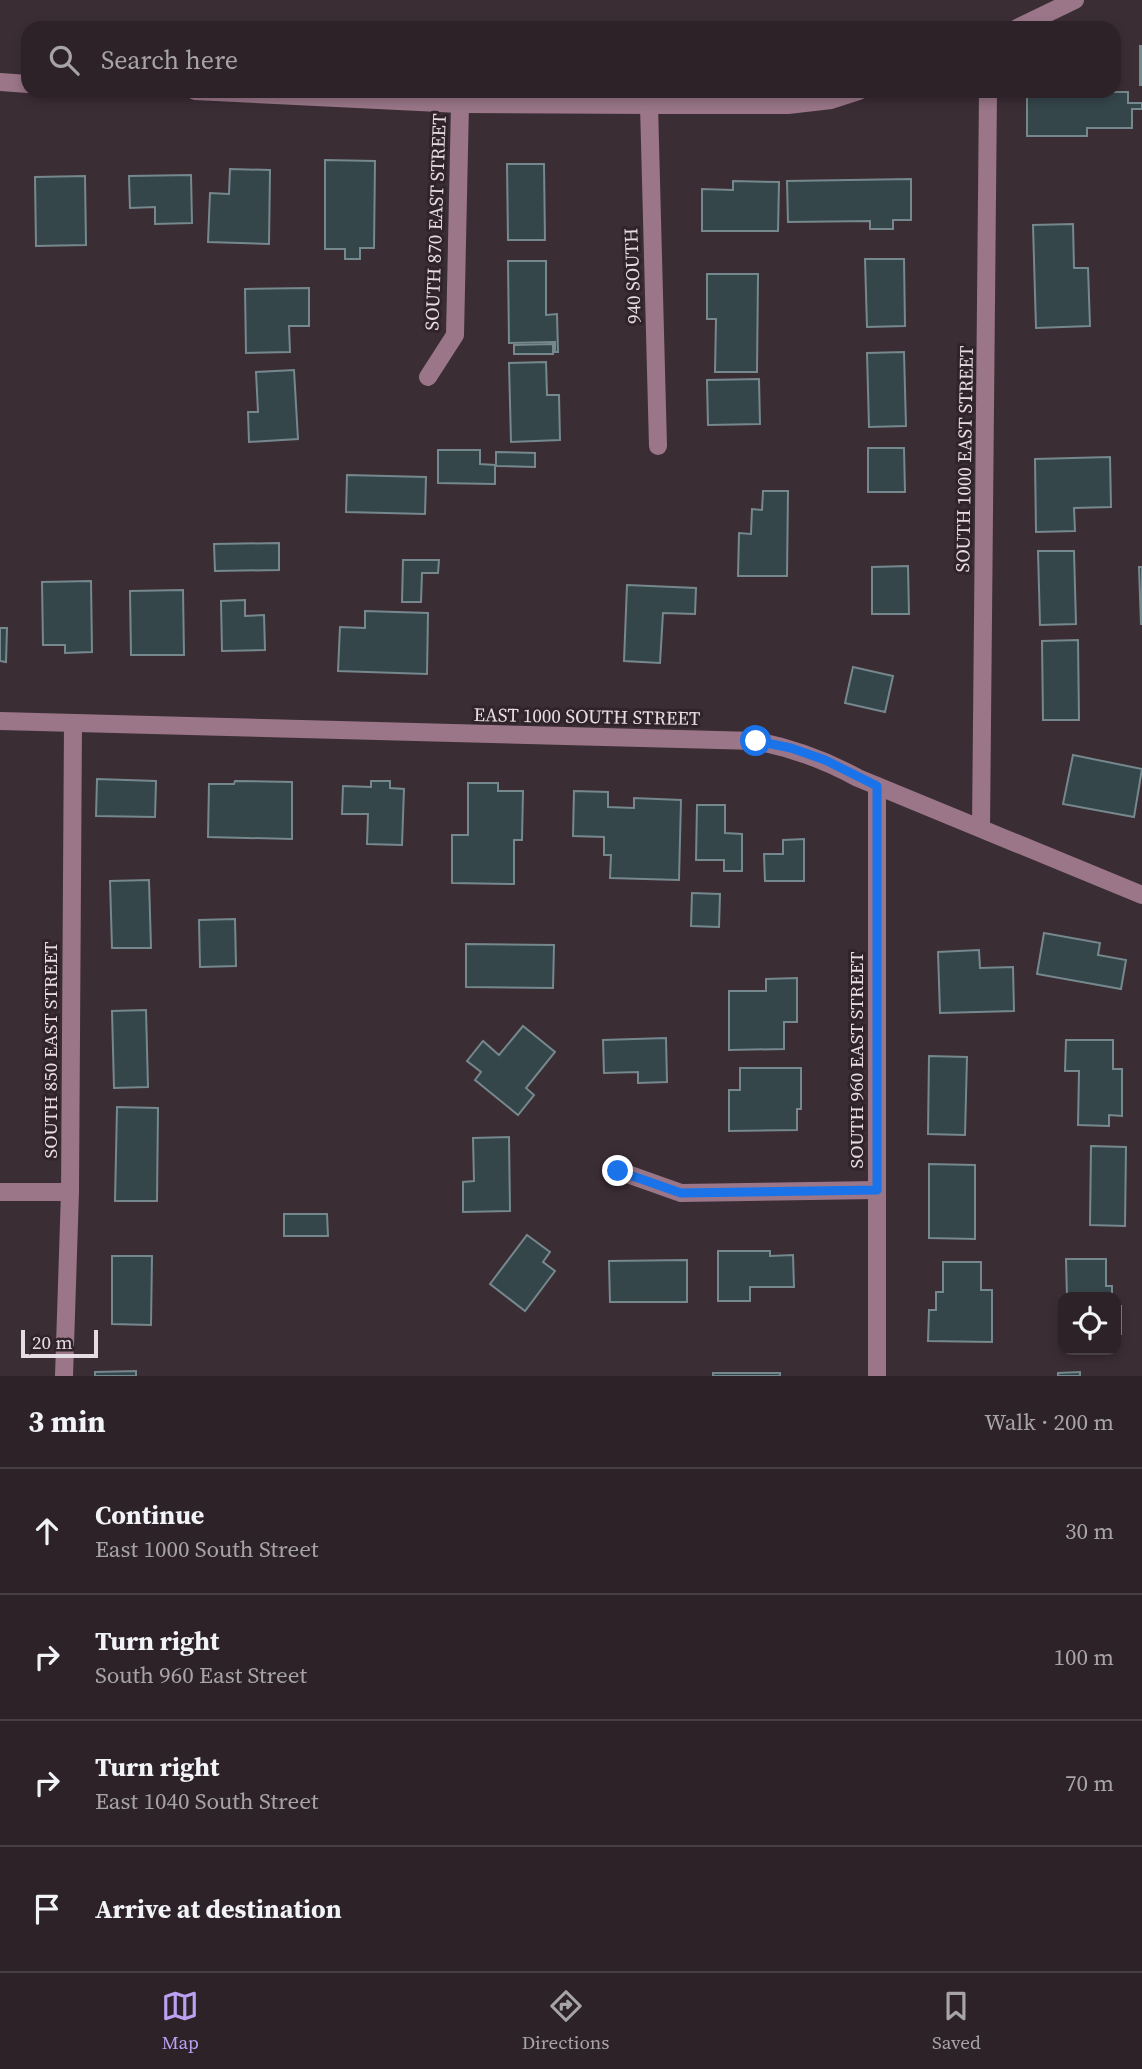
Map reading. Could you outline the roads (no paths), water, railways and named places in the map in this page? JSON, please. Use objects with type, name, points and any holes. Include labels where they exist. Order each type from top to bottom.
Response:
[{"type":"street","points":[[1032,21],[1075,0]]},
{"type":"street","points":[[0,82],[21,84]]},
{"type":"street","points":[[338,98],[460,104],[649,105],[788,105],[837,98]]},
{"type":"street","name":"SOUTH 1000 EAST STREET","points":[[981,828],[988,98]]},
{"type":"street","name":"SOUTH 870 EAST STREET","points":[[428,377],[455,335],[460,104]]},
{"type":"street","name":"940 SOUTH","points":[[649,105],[658,446]]},
{"type":"street","name":"EAST 1000 SOUTH STREET","points":[[0,722],[756,741],[802,752],[877,786],[1142,895]]},
{"type":"street","name":"SOUTH 850 EAST STREET","points":[[64,1376],[70,1192],[73,723]]},
{"type":"street","name":"SOUTH 960 EAST STREET","points":[[877,786],[877,1376]]},
{"type":"street","points":[[618,1171],[681,1193],[877,1190]]},
{"type":"street","points":[[0,1192],[70,1192]]}]
